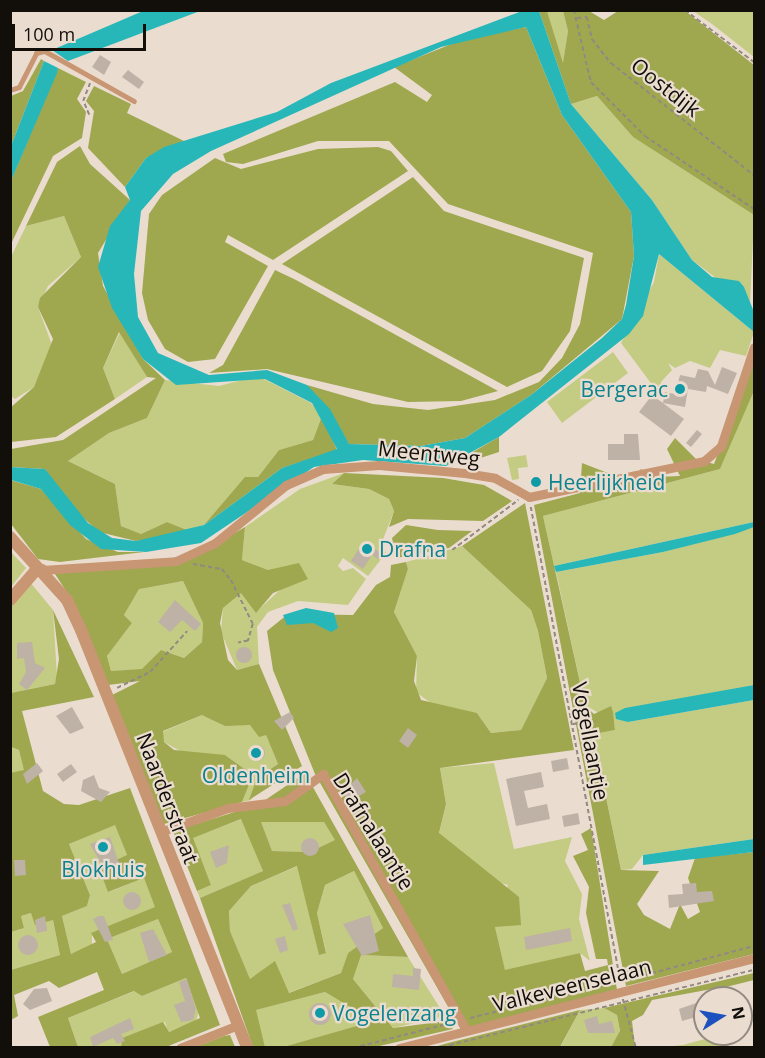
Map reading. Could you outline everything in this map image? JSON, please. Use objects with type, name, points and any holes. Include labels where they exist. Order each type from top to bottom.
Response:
[{"type":"street","points":[[525,496],[712,457],[754,347]]},
{"type":"street","name":"Meentweg","points":[[42,570],[176,561],[215,543],[286,485],[323,468],[379,465],[465,472],[495,478],[525,496]]},
{"type":"street","name":"Naarderstraat","points":[[10,537],[67,600],[106,692],[156,832],[247,1047]]},
{"type":"street","points":[[10,600],[35,571],[42,570]]},
{"type":"street","name":"Drafnalaantje","points":[[156,832],[228,808],[285,801],[323,774],[466,1030]]},
{"type":"street","name":"Valkeveenselaan","points":[[399,1047],[621,987],[754,958]]},
{"type":"street","points":[[180,1047],[238,1025]]},
{"type":"lane","points":[[10,90],[20,87],[36,52],[45,51],[91,79],[134,101]]},
{"type":"path","points":[[574,10],[591,81],[645,136],[754,209]]},
{"type":"path","points":[[685,10],[754,62]]},
{"type":"path","name":"Oostdijk","points":[[575,18],[587,17],[592,39],[611,63],[754,175]]},
{"type":"path","points":[[89,115],[83,101],[91,79]]},
{"type":"path","points":[[452,550],[525,496]]},
{"type":"path","name":"Vogellaantje","points":[[525,496],[573,724],[623,1002],[636,1047]]},
{"type":"path","points":[[176,561],[207,563],[222,568],[231,580],[253,624],[248,641],[238,643]]},
{"type":"path","points":[[106,692],[150,672],[187,632]]},
{"type":"path","points":[[573,724],[596,721]]},
{"type":"path","points":[[353,1047],[462,1020],[621,987],[754,946]]},
{"type":"path","points":[[441,1047],[754,970]]},
{"type":"green space","points":[[684,10],[754,65],[754,215],[633,137],[597,96],[571,104],[539,11],[547,11],[563,63],[568,31],[563,11],[589,11],[604,20],[618,11]]},
{"type":"green space","points":[[547,11],[563,11],[568,31],[563,65]]},
{"type":"green space","points":[[693,11],[754,11],[754,57],[712,24]]},
{"type":"green space","points":[[526,27],[562,115],[631,212],[634,256],[622,319],[531,395],[465,438],[421,446],[349,444],[307,385],[373,404],[428,410],[495,400],[539,382],[562,358],[580,324],[593,253],[448,204],[389,141],[318,141],[243,164],[226,162],[223,154],[395,82],[427,102],[432,95],[394,67],[459,41]]},
{"type":"green space","points":[[41,59],[44,61],[11,146],[11,96],[23,91]]},
{"type":"green space","points":[[58,68],[86,82],[77,99],[86,112],[82,138],[53,156],[11,244],[11,181]]},
{"type":"green space","points":[[94,86],[131,104],[127,113],[184,141],[146,158],[125,187],[88,148],[94,111],[86,101]]},
{"type":"green space","points":[[597,96],[633,137],[754,215],[750,306],[739,281],[720,281],[692,260],[652,200],[571,104]]},
{"type":"green space","points":[[80,146],[90,164],[130,200],[98,253],[103,286],[143,359],[165,380],[147,418],[109,433],[68,461],[115,484],[121,526],[141,534],[167,522],[187,530],[162,537],[136,541],[99,532],[68,504],[45,469],[11,467],[11,449],[63,440],[156,378],[147,377],[119,332],[103,368],[115,399],[56,437],[11,442],[10,408],[34,387],[53,339],[38,307],[40,298],[81,257],[64,216],[26,226],[57,162]]},
{"type":"green space","points":[[378,147],[391,151],[408,171],[273,260],[228,235],[225,242],[268,266],[215,359],[188,362],[165,349],[148,320],[142,293],[149,214],[162,195],[215,158],[241,169],[318,149]]},
{"type":"green space","points":[[413,177],[444,211],[584,258],[570,331],[542,371],[507,387],[282,264]]},
{"type":"green space","points":[[64,216],[81,257],[48,286],[38,307],[52,345],[34,387],[15,399],[10,396],[10,259],[26,226]]},
{"type":"green space","points":[[659,254],[754,332],[746,356],[720,350],[710,368],[690,361],[675,368],[668,363],[672,370],[661,382],[662,398],[621,343],[654,282]]},
{"type":"green space","points":[[275,270],[498,391],[461,401],[408,402],[267,369],[209,373],[223,365]]},
{"type":"green space","points":[[120,332],[147,377],[115,399],[103,368]]},
{"type":"green space","points":[[613,352],[628,373],[562,423],[547,402]]},
{"type":"green space","points":[[754,361],[754,391],[720,469],[543,516],[585,705],[594,714],[611,706],[613,712],[615,730],[593,734],[621,870],[659,871],[637,904],[644,915],[670,929],[680,904],[688,919],[700,912],[688,878],[695,858],[754,852],[754,954],[626,986],[534,505],[580,493],[582,463],[631,482],[641,469],[656,477],[680,476],[667,449],[675,438],[696,459],[714,464]]},
{"type":"green space","points":[[246,379],[264,379],[311,403],[322,416],[313,440],[279,450],[258,477],[245,478],[204,525],[187,530],[167,522],[141,534],[121,526],[115,484],[68,461],[109,433],[147,418],[165,380],[219,386]]},
{"type":"green space","points":[[754,391],[754,522],[554,566],[543,516],[720,469]]},
{"type":"green space","points":[[322,416],[337,450],[282,468],[204,525],[245,477],[258,477],[279,450],[313,440]]},
{"type":"green space","points":[[499,437],[499,452],[468,462],[466,456]]},
{"type":"green space","points":[[526,455],[528,467],[518,468],[519,479],[512,480],[507,458]]},
{"type":"green space","points":[[344,473],[332,484],[369,489],[389,499],[394,511],[382,542],[386,553],[368,576],[343,558],[338,566],[343,571],[353,568],[366,579],[348,605],[298,601],[268,612],[257,627],[259,664],[237,670],[221,632],[223,608],[241,592],[256,612],[282,588],[268,570],[242,560],[245,527],[300,489]]},
{"type":"green space","points":[[344,473],[443,478],[484,485],[512,501],[483,521],[408,519],[389,527],[394,511],[389,499],[369,489],[332,484]]},
{"type":"green space","points":[[10,480],[41,489],[86,539],[118,552],[144,552],[60,562],[38,559],[11,524]]},
{"type":"green space","points":[[525,503],[574,750],[440,768],[446,804],[439,833],[519,897],[521,925],[495,927],[505,970],[580,953],[585,971],[608,965],[607,959],[596,959],[586,913],[589,887],[573,856],[588,850],[581,834],[591,828],[617,990],[462,1031],[315,774],[273,670],[267,631],[288,614],[353,615],[376,585],[390,577],[391,565],[406,562],[408,569],[394,612],[417,656],[414,681],[421,700],[477,713],[491,733],[521,730],[547,678],[538,631],[531,610],[462,546]]},
{"type":"green space","points":[[406,525],[438,530],[472,531],[449,548],[396,558],[392,538]]},
{"type":"green space","points":[[245,527],[242,560],[268,570],[299,563],[308,579],[273,593],[256,613],[241,593],[223,608],[220,623],[228,660],[237,670],[259,664],[302,766],[249,800],[257,778],[278,764],[266,735],[259,737],[250,725],[225,726],[202,715],[163,731],[164,742],[174,750],[225,755],[253,775],[242,802],[164,824],[112,695],[140,681],[108,685],[76,606],[55,574],[198,555]],"holes":[[[183,581],[203,623],[202,642],[184,658],[161,650],[142,669],[111,671],[107,656],[132,623],[124,615],[139,589]]]},
{"type":"green space","points":[[754,527],[754,685],[615,714],[628,722],[754,700],[754,839],[643,855],[632,869],[621,870],[593,733],[615,730],[614,722],[585,705],[556,572],[663,552]]},
{"type":"green space","points":[[462,546],[531,610],[538,631],[547,678],[521,730],[491,733],[477,713],[436,707],[416,692],[417,656],[394,612],[408,569],[406,562]]},
{"type":"green space","points":[[10,551],[26,568],[11,587],[10,587]]},
{"type":"green space","points":[[183,581],[203,623],[202,642],[184,658],[161,650],[142,670],[111,671],[107,656],[132,623],[124,615],[139,588]]},
{"type":"green space","points":[[30,582],[53,610],[57,677],[55,684],[11,693],[11,607]]},
{"type":"green space","points":[[53,610],[94,697],[22,711],[43,791],[64,804],[79,805],[130,788],[220,1025],[166,1047],[121,1047],[122,1038],[163,1022],[169,1032],[200,1018],[186,978],[142,996],[134,991],[68,1018],[78,1047],[50,1047],[38,1017],[104,990],[97,972],[59,988],[49,981],[14,995],[18,1016],[11,1020],[11,970],[60,955],[53,920],[35,925],[31,913],[21,916],[24,928],[11,932],[10,773],[24,770],[19,750],[11,747],[11,693],[55,684],[59,659]],"holes":[[[115,825],[127,855],[99,868],[108,892],[144,878],[155,907],[91,933],[96,942],[71,954],[62,916],[87,906],[90,895],[69,844]],[[158,919],[172,952],[122,974],[107,939]]]},
{"type":"green space","points":[[202,715],[250,725],[266,735],[278,764],[257,778],[251,800],[242,802],[253,775],[225,755],[187,755],[164,742],[160,733]]},
{"type":"green space","points":[[10,747],[19,750],[25,771],[11,773]]},
{"type":"green space","points":[[494,763],[514,849],[572,837],[565,861],[582,894],[579,919],[590,961],[580,953],[505,971],[495,927],[508,885],[491,880],[439,834],[446,804],[440,768]]},
{"type":"green space","points":[[305,773],[408,957],[361,955],[353,979],[393,1028],[446,1021],[453,1029],[375,1047],[283,1047],[374,1021],[325,992],[256,1010],[265,1047],[253,1047],[200,898],[263,871],[241,819],[193,838],[211,885],[197,891],[173,831],[258,805]],"holes":[[[261,822],[324,822],[335,840],[310,852],[272,851]],[[297,866],[319,955],[326,953],[317,913],[325,885],[354,871],[383,928],[348,953],[341,973],[289,993],[275,961],[250,979],[230,931],[229,911],[251,886]]]},
{"type":"green space","points":[[242,819],[263,871],[200,898],[197,891],[211,885],[192,838]]},
{"type":"green space","points":[[260,821],[324,822],[336,840],[310,852],[272,851]]},
{"type":"green space","points":[[115,824],[127,855],[109,892],[144,878],[156,907],[92,933],[92,946],[71,954],[62,916],[87,906],[90,895],[69,844]]},
{"type":"green space","points":[[298,866],[319,954],[326,952],[317,913],[325,885],[354,871],[383,928],[348,953],[341,973],[288,993],[250,979],[230,931],[229,911],[251,886]]},
{"type":"green space","points":[[32,913],[53,920],[60,955],[11,970],[11,932],[24,928],[21,916]]},
{"type":"green space","points":[[158,919],[172,952],[122,974],[107,939]]},
{"type":"green space","points":[[360,955],[408,957],[445,1016],[393,1028],[353,979]]},
{"type":"green space","points":[[754,973],[754,980],[730,986],[698,986]]},
{"type":"green space","points":[[186,978],[199,1011],[196,1021],[168,1032],[165,1022],[122,1038],[121,1048],[78,1047],[68,1018],[135,991],[142,996]]},
{"type":"green space","points":[[693,987],[693,992],[652,1000],[643,1015],[632,1021],[635,1047],[611,1047],[620,1031],[617,1015],[604,1008]]},
{"type":"green space","points":[[325,992],[375,1021],[283,1047],[265,1047],[255,1010]]},
{"type":"green space","points":[[604,1008],[617,1015],[620,1032],[611,1047],[560,1048],[580,1010]]},
{"type":"green space","points":[[580,1010],[560,1047],[434,1047],[448,1043]]},
{"type":"green space","points":[[230,1035],[235,1047],[193,1048],[224,1036]]},
{"type":"green space","points":[[693,1042],[693,1046],[729,1047],[651,1048]]},
{"type":"water","points":[[143,11],[200,11],[68,61],[52,50]]},
{"type":"water","points":[[522,11],[539,11],[571,104],[652,200],[692,260],[712,277],[739,281],[744,287],[754,312],[754,332],[659,254],[643,316],[629,334],[499,437],[446,466],[363,460],[314,467],[201,543],[146,552],[101,549],[70,525],[41,489],[11,480],[10,467],[45,469],[88,523],[112,538],[136,541],[204,525],[282,468],[337,449],[312,403],[265,379],[176,385],[143,359],[112,308],[98,267],[110,226],[130,200],[125,187],[146,158],[164,147],[277,112],[331,83]],"holes":[[[526,27],[562,115],[631,212],[634,256],[622,319],[531,395],[465,438],[421,446],[349,444],[330,409],[307,385],[267,370],[209,375],[158,353],[138,317],[134,274],[141,211],[173,174],[211,151],[441,47]]]},
{"type":"water","points":[[44,61],[58,68],[57,73],[11,181],[11,146]]},
{"type":"water","points":[[754,522],[754,527],[735,534],[663,552],[556,572],[554,566]]},
{"type":"water","points":[[306,608],[334,613],[338,628],[331,632],[313,623],[287,625],[283,615]]},
{"type":"water","points":[[754,685],[754,700],[628,722],[616,719],[615,713],[625,708]]},
{"type":"water","points":[[754,839],[754,852],[643,865],[643,855]]},
{"type":"building","points":[[100,55],[111,62],[104,75],[92,67]]},
{"type":"building","points":[[128,70],[144,82],[139,89],[122,77]]},
{"type":"building","points":[[722,367],[737,373],[728,394],[707,386],[706,392],[688,389],[685,407],[663,403],[665,392],[675,394],[680,375],[695,378],[698,369],[708,371],[715,385]]},
{"type":"building","points":[[652,395],[684,419],[671,436],[639,412]]},
{"type":"building","points":[[697,430],[702,434],[691,447],[686,443]]},
{"type":"building","points":[[624,434],[638,434],[640,460],[608,460],[608,444],[624,444]]},
{"type":"building","name":"Drafna","points":[[364,541],[382,554],[379,560],[372,555],[363,569],[351,561]]},
{"type":"building","points":[[175,600],[201,624],[195,631],[182,620],[170,632],[158,622]]},
{"type":"building","points":[[32,642],[35,663],[45,668],[27,690],[19,684],[26,672],[24,658],[17,659],[17,643]]},
{"type":"building","points":[[244,647],[250,649],[252,655],[250,661],[244,663],[238,661],[236,655],[238,649]]},
{"type":"building","points":[[72,707],[84,728],[70,734],[56,716]]},
{"type":"building","points":[[290,712],[294,718],[282,730],[274,721]]},
{"type":"building","points":[[408,728],[417,735],[408,748],[399,741]]},
{"type":"building","name":"Oldenheim","points":[[257,745],[263,747],[265,753],[263,759],[257,761],[251,759],[249,753],[251,747]]},
{"type":"building","points":[[567,758],[569,769],[553,772],[551,761]]},
{"type":"building","points":[[37,763],[43,771],[27,784],[23,774]]},
{"type":"building","points":[[71,764],[77,772],[63,782],[57,774]]},
{"type":"building","points":[[541,772],[544,787],[524,791],[528,808],[547,804],[550,819],[516,826],[506,779]]},
{"type":"building","points":[[94,775],[99,788],[110,792],[101,802],[81,791],[83,780]]},
{"type":"building","points":[[357,778],[366,792],[349,802],[343,792]]},
{"type":"building","points":[[578,813],[580,824],[564,827],[562,816]]},
{"type":"building","points":[[110,837],[119,863],[104,869],[90,844]]},
{"type":"building","points":[[310,838],[316,841],[319,847],[316,853],[310,856],[304,853],[301,847],[304,841]]},
{"type":"building","points":[[229,845],[227,863],[216,868],[210,852]]},
{"type":"building","points":[[14,860],[25,860],[26,875],[15,876]]},
{"type":"building","points":[[696,883],[697,892],[712,891],[714,901],[669,908],[668,895],[683,894],[682,884]]},
{"type":"building","points":[[132,892],[138,895],[141,901],[138,907],[132,910],[126,907],[123,901],[126,895]]},
{"type":"building","points":[[290,903],[298,929],[293,931],[282,905]]},
{"type":"building","points":[[370,915],[379,951],[362,956],[343,924]]},
{"type":"building","points":[[45,916],[47,931],[37,933],[35,920]]},
{"type":"building","points":[[104,916],[113,940],[105,942],[93,919]]},
{"type":"building","points":[[570,928],[572,941],[526,950],[524,937]]},
{"type":"building","points":[[153,929],[167,955],[149,962],[140,933]]},
{"type":"building","points":[[24,935],[32,935],[38,941],[38,949],[32,955],[24,955],[18,949],[18,941]]},
{"type":"building","points":[[285,936],[288,950],[280,953],[275,939]]},
{"type":"building","points":[[413,968],[421,969],[419,990],[392,987],[393,974],[413,976]]},
{"type":"building","points":[[187,979],[196,1009],[193,1020],[181,1022],[174,1005],[185,1001],[179,982]]},
{"type":"building","points":[[47,988],[52,1001],[30,1010],[23,1004],[34,989]]},
{"type":"building","name":"Vogelenzang","points":[[320,1003],[330,1010],[331,1014],[324,1024],[320,1025],[310,1018],[309,1014],[316,1004]]},
{"type":"building","points":[[693,1004],[693,1018],[682,1021],[679,1009]]},
{"type":"building","points":[[597,1016],[599,1024],[612,1021],[615,1033],[588,1033],[584,1020]]},
{"type":"building","points":[[130,1018],[134,1029],[121,1034],[125,1041],[117,1044],[113,1038],[93,1047],[90,1037]]},
{"type":"place","name":"Bergerac","points":[[680,389]]},
{"type":"place","name":"Heerlijkheid","points":[[536,482]]},
{"type":"place","name":"Drafna","points":[[367,549]]},
{"type":"place","name":"Oldenheim","points":[[256,753]]},
{"type":"place","name":"Blokhuis","points":[[103,847]]},
{"type":"place","name":"Vogelenzang","points":[[320,1013]]}]
